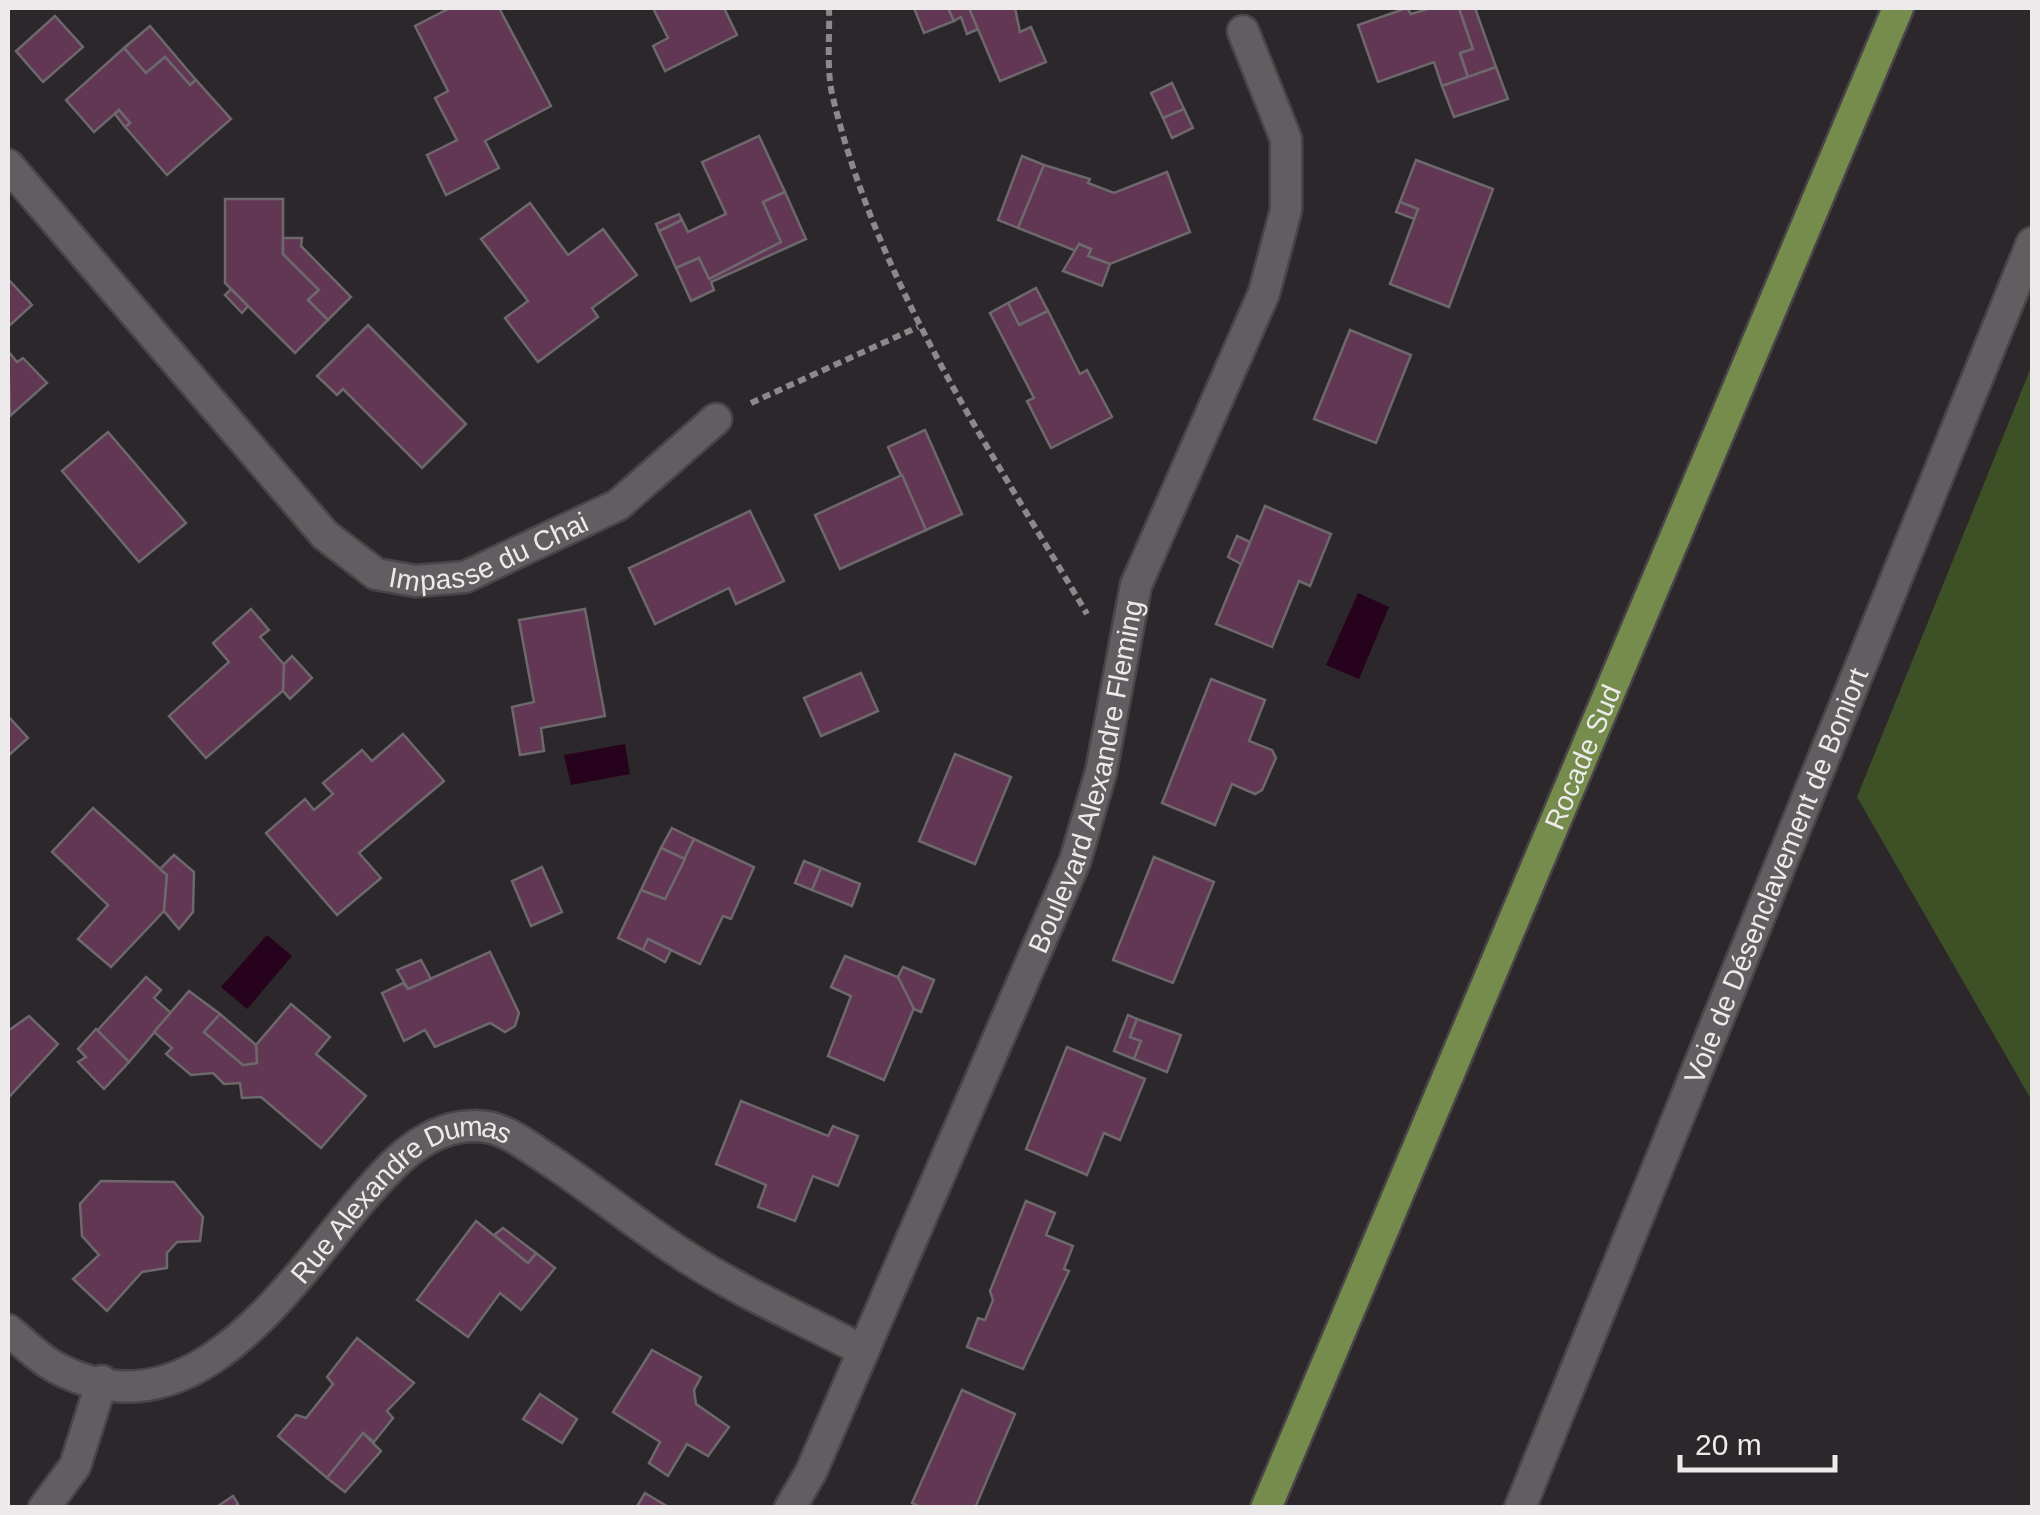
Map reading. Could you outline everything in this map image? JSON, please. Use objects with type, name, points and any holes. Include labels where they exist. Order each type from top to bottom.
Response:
[{"type":"main road","name":"Rocade Sud","points":[[1266,1508],[1898,8]]},
{"type":"street","name":"Boulevard Alexandre Fleming","points":[[790,1508],[811,1472],[1074,861],[1102,772],[1118,667],[1136,586],[1264,293],[1286,210],[1286,139],[1242,31]]},
{"type":"street","name":"Impasse du Chai","points":[[8,165],[325,535],[376,574],[415,581],[465,577],[618,505],[716,419]]},
{"type":"street","name":"Voie de Désenclavement de Boniort","points":[[1520,1508],[2032,243]]},
{"type":"street","name":"Rue Alexandre Dumas","points":[[8,1330],[55,1367],[132,1387],[175,1381],[210,1362],[251,1328],[400,1156],[451,1128],[482,1125],[518,1140],[692,1261],[862,1350]]},
{"type":"street","points":[[44,1508],[75,1466],[102,1381]]},
{"type":"path","points":[[829,8],[832,95],[874,220],[918,327],[1118,667]]},
{"type":"path","points":[[716,419],[918,327]]},
{"type":"green space","points":[[2032,365],[2032,1101],[1857,797]]},
{"type":"shaded area","points":[[1358,593],[1389,607],[1359,679],[1326,665]]},
{"type":"shaded area","points":[[625,744],[630,774],[571,785],[564,755]]},
{"type":"shaded area","points":[[267,935],[292,956],[247,1009],[221,987]]},
{"type":"building","points":[[450,8],[499,8],[551,106],[485,141],[499,168],[446,195],[427,155],[457,140],[435,98],[448,91],[415,26]]},
{"type":"building","points":[[653,8],[724,8],[737,35],[665,71],[653,46],[668,38]]},
{"type":"building","points":[[914,8],[948,8],[954,21],[924,33]]},
{"type":"building","points":[[948,8],[969,8],[978,29],[967,34],[961,17],[954,21]]},
{"type":"building","points":[[969,8],[1015,8],[1020,32],[1031,27],[1046,62],[1000,81]]},
{"type":"building","points":[[1407,8],[1411,14],[1431,8],[1459,8],[1473,49],[1460,53],[1468,77],[1442,86],[1434,62],[1378,82],[1358,25]]},
{"type":"building","points":[[1459,8],[1475,8],[1496,67],[1468,77],[1460,53],[1473,49]]},
{"type":"building","points":[[55,16],[83,47],[43,82],[16,51]]},
{"type":"building","points":[[150,26],[196,80],[190,85],[165,57],[146,73],[124,48]]},
{"type":"building","points":[[124,48],[146,73],[165,57],[190,85],[196,80],[231,119],[167,175],[125,127],[130,123],[119,110],[94,132],[66,100]]},
{"type":"building","points":[[1496,67],[1508,99],[1454,117],[1442,86]]},
{"type":"building","points":[[1172,83],[1184,109],[1163,118],[1151,93]]},
{"type":"building","points":[[1184,109],[1193,128],[1172,138],[1163,118]]},
{"type":"building","points":[[119,110],[130,123],[125,127],[115,114]]},
{"type":"building","points":[[759,136],[785,192],[763,202],[781,242],[709,279],[699,258],[676,268],[659,231],[682,220],[688,232],[726,214],[702,162]]},
{"type":"building","points":[[1022,156],[1044,165],[1018,228],[998,220]]},
{"type":"building","points":[[1416,160],[1493,189],[1449,307],[1390,284],[1418,209],[1400,202]]},
{"type":"building","points":[[1044,165],[1090,179],[1088,183],[1114,193],[1167,172],[1190,232],[1110,264],[1088,256],[1091,249],[1079,244],[1076,251],[1018,228]]},
{"type":"building","points":[[785,192],[806,239],[711,282],[714,290],[691,301],[676,268],[699,258],[709,279],[781,242],[763,202]]},
{"type":"building","points":[[225,199],[283,199],[283,254],[319,290],[308,300],[328,320],[295,353],[225,283]]},
{"type":"building","points":[[1400,202],[1418,209],[1414,219],[1396,212]]},
{"type":"building","points":[[530,203],[568,255],[603,229],[637,275],[592,308],[598,317],[538,362],[505,318],[528,301],[481,239]]},
{"type":"building","points":[[679,214],[682,220],[659,231],[656,224]]},
{"type":"building","points":[[283,238],[302,238],[301,246],[351,297],[328,320],[308,300],[319,290],[283,254]]},
{"type":"building","points":[[1079,244],[1091,249],[1088,256],[1110,264],[1102,286],[1063,271]]},
{"type":"building","points":[[8,279],[32,305],[8,327]]},
{"type":"building","points":[[1036,288],[1048,311],[1019,325],[1008,303]]},
{"type":"building","points":[[231,289],[248,306],[242,313],[225,295]]},
{"type":"building","points":[[1008,303],[1019,325],[1048,311],[1080,374],[1087,370],[1112,417],[1051,448],[1027,401],[1034,398],[990,313]]},
{"type":"building","points":[[368,325],[466,424],[422,468],[343,389],[337,395],[317,376]]},
{"type":"building","points":[[1350,330],[1411,355],[1376,443],[1314,419]]},
{"type":"building","points":[[8,351],[17,362],[23,358],[47,383],[10,416]]},
{"type":"building","points":[[925,430],[962,514],[926,530],[888,447]]},
{"type":"building","points":[[108,432],[186,523],[139,562],[62,471]]},
{"type":"building","points":[[902,475],[926,530],[840,569],[815,515]]},
{"type":"building","points":[[1265,506],[1331,534],[1310,586],[1299,581],[1272,647],[1216,624]]},
{"type":"building","points":[[750,511],[784,581],[736,604],[729,588],[655,624],[629,568]]},
{"type":"building","points":[[1237,536],[1250,542],[1241,564],[1228,557]]},
{"type":"building","points":[[251,609],[269,630],[260,637],[287,668],[286,688],[206,758],[169,716],[229,662],[213,643]]},
{"type":"building","points":[[585,609],[605,716],[541,728],[544,751],[520,755],[512,707],[534,702],[519,620]]},
{"type":"building","points":[[292,656],[312,678],[290,699],[283,691],[284,664]]},
{"type":"building","points":[[861,673],[878,711],[821,736],[804,698]]},
{"type":"building","points":[[1211,679],[1265,700],[1249,741],[1272,750],[1276,758],[1262,790],[1255,794],[1232,784],[1215,825],[1162,803]]},
{"type":"building","points":[[8,716],[28,738],[8,756]]},
{"type":"building","points":[[403,734],[444,781],[359,853],[381,878],[337,915],[266,833],[305,799],[314,810],[333,794],[323,783],[362,750],[372,761]]},
{"type":"building","points":[[955,754],[1011,777],[975,864],[919,841]]},
{"type":"building","points":[[93,808],[167,875],[164,911],[111,967],[78,939],[108,905],[52,852]]},
{"type":"building","points":[[672,828],[694,839],[685,859],[661,848]]},
{"type":"building","points":[[694,839],[754,867],[731,919],[723,916],[700,964],[648,939],[643,950],[618,938],[641,890],[665,899]]},
{"type":"building","points":[[661,848],[685,859],[665,899],[641,890]]},
{"type":"building","points":[[174,855],[194,872],[193,912],[179,929],[164,911],[167,875],[160,869]]},
{"type":"building","points":[[1154,857],[1214,882],[1173,983],[1113,960]]},
{"type":"building","points":[[804,861],[821,868],[812,890],[795,883]]},
{"type":"building","points":[[542,867],[562,912],[531,926],[512,881]]},
{"type":"building","points":[[821,868],[860,884],[852,906],[812,890]]},
{"type":"building","points":[[648,939],[671,950],[665,962],[643,950]]},
{"type":"building","points":[[490,952],[519,1013],[515,1026],[505,1032],[490,1023],[435,1047],[425,1030],[404,1041],[382,993],[403,983],[408,989]]},
{"type":"building","points":[[845,956],[900,978],[914,1008],[884,1080],[828,1056],[851,996],[831,987]]},
{"type":"building","points":[[421,960],[431,979],[408,989],[397,970]]},
{"type":"building","points":[[903,967],[934,980],[921,1012],[914,1009],[898,977]]},
{"type":"building","points":[[146,977],[161,990],[154,998],[171,1013],[129,1062],[97,1031]]},
{"type":"building","points":[[189,991],[220,1014],[204,1032],[243,1065],[257,1063],[256,1045],[291,1004],[330,1037],[316,1054],[366,1096],[321,1148],[261,1097],[242,1098],[240,1083],[224,1084],[213,1073],[191,1075],[166,1054],[172,1048],[154,1032]]},
{"type":"building","points":[[220,1014],[256,1045],[257,1063],[243,1065],[204,1032]]},
{"type":"building","points":[[1128,1015],[1137,1019],[1130,1037],[1141,1041],[1134,1059],[1114,1051]]},
{"type":"building","points":[[29,1016],[58,1044],[8,1098],[8,1031]]},
{"type":"building","points":[[1137,1019],[1181,1035],[1167,1072],[1134,1059],[1141,1041],[1130,1037]]},
{"type":"building","points":[[96,1029],[129,1062],[104,1089],[78,1062],[86,1057],[78,1049]]},
{"type":"building","points":[[1067,1047],[1145,1079],[1120,1140],[1104,1133],[1087,1175],[1026,1149]]},
{"type":"building","points":[[741,1101],[828,1136],[833,1126],[858,1136],[838,1186],[813,1176],[795,1221],[758,1207],[766,1185],[716,1164]]},
{"type":"building","points":[[101,1181],[174,1182],[203,1217],[200,1241],[177,1242],[167,1253],[167,1268],[142,1272],[107,1311],[73,1279],[99,1255],[82,1236],[80,1204]]},
{"type":"building","points":[[1026,1201],[1055,1213],[1046,1235],[1073,1246],[1064,1269],[1069,1271],[1023,1369],[967,1347],[978,1318],[985,1320],[993,1300],[990,1291]]},
{"type":"building","points":[[476,1221],[528,1263],[536,1253],[555,1268],[521,1310],[500,1293],[468,1337],[417,1300]]},
{"type":"building","points":[[503,1228],[536,1253],[528,1263],[494,1235]]},
{"type":"building","points":[[357,1338],[414,1383],[387,1411],[393,1418],[374,1442],[363,1433],[327,1478],[278,1436],[296,1415],[306,1418],[333,1384],[327,1377]]},
{"type":"building","points":[[652,1350],[701,1377],[694,1390],[696,1404],[729,1427],[708,1456],[687,1444],[668,1476],[649,1463],[660,1442],[613,1412]]},
{"type":"building","points":[[962,1390],[1015,1414],[975,1508],[923,1508],[912,1503]]},
{"type":"building","points":[[540,1394],[577,1419],[562,1443],[523,1419]]},
{"type":"building","points":[[363,1433],[381,1451],[345,1492],[327,1478]]},
{"type":"building","points":[[645,1493],[670,1508],[636,1508]]},
{"type":"building","points":[[233,1496],[238,1504],[233,1508],[215,1508]]}]
